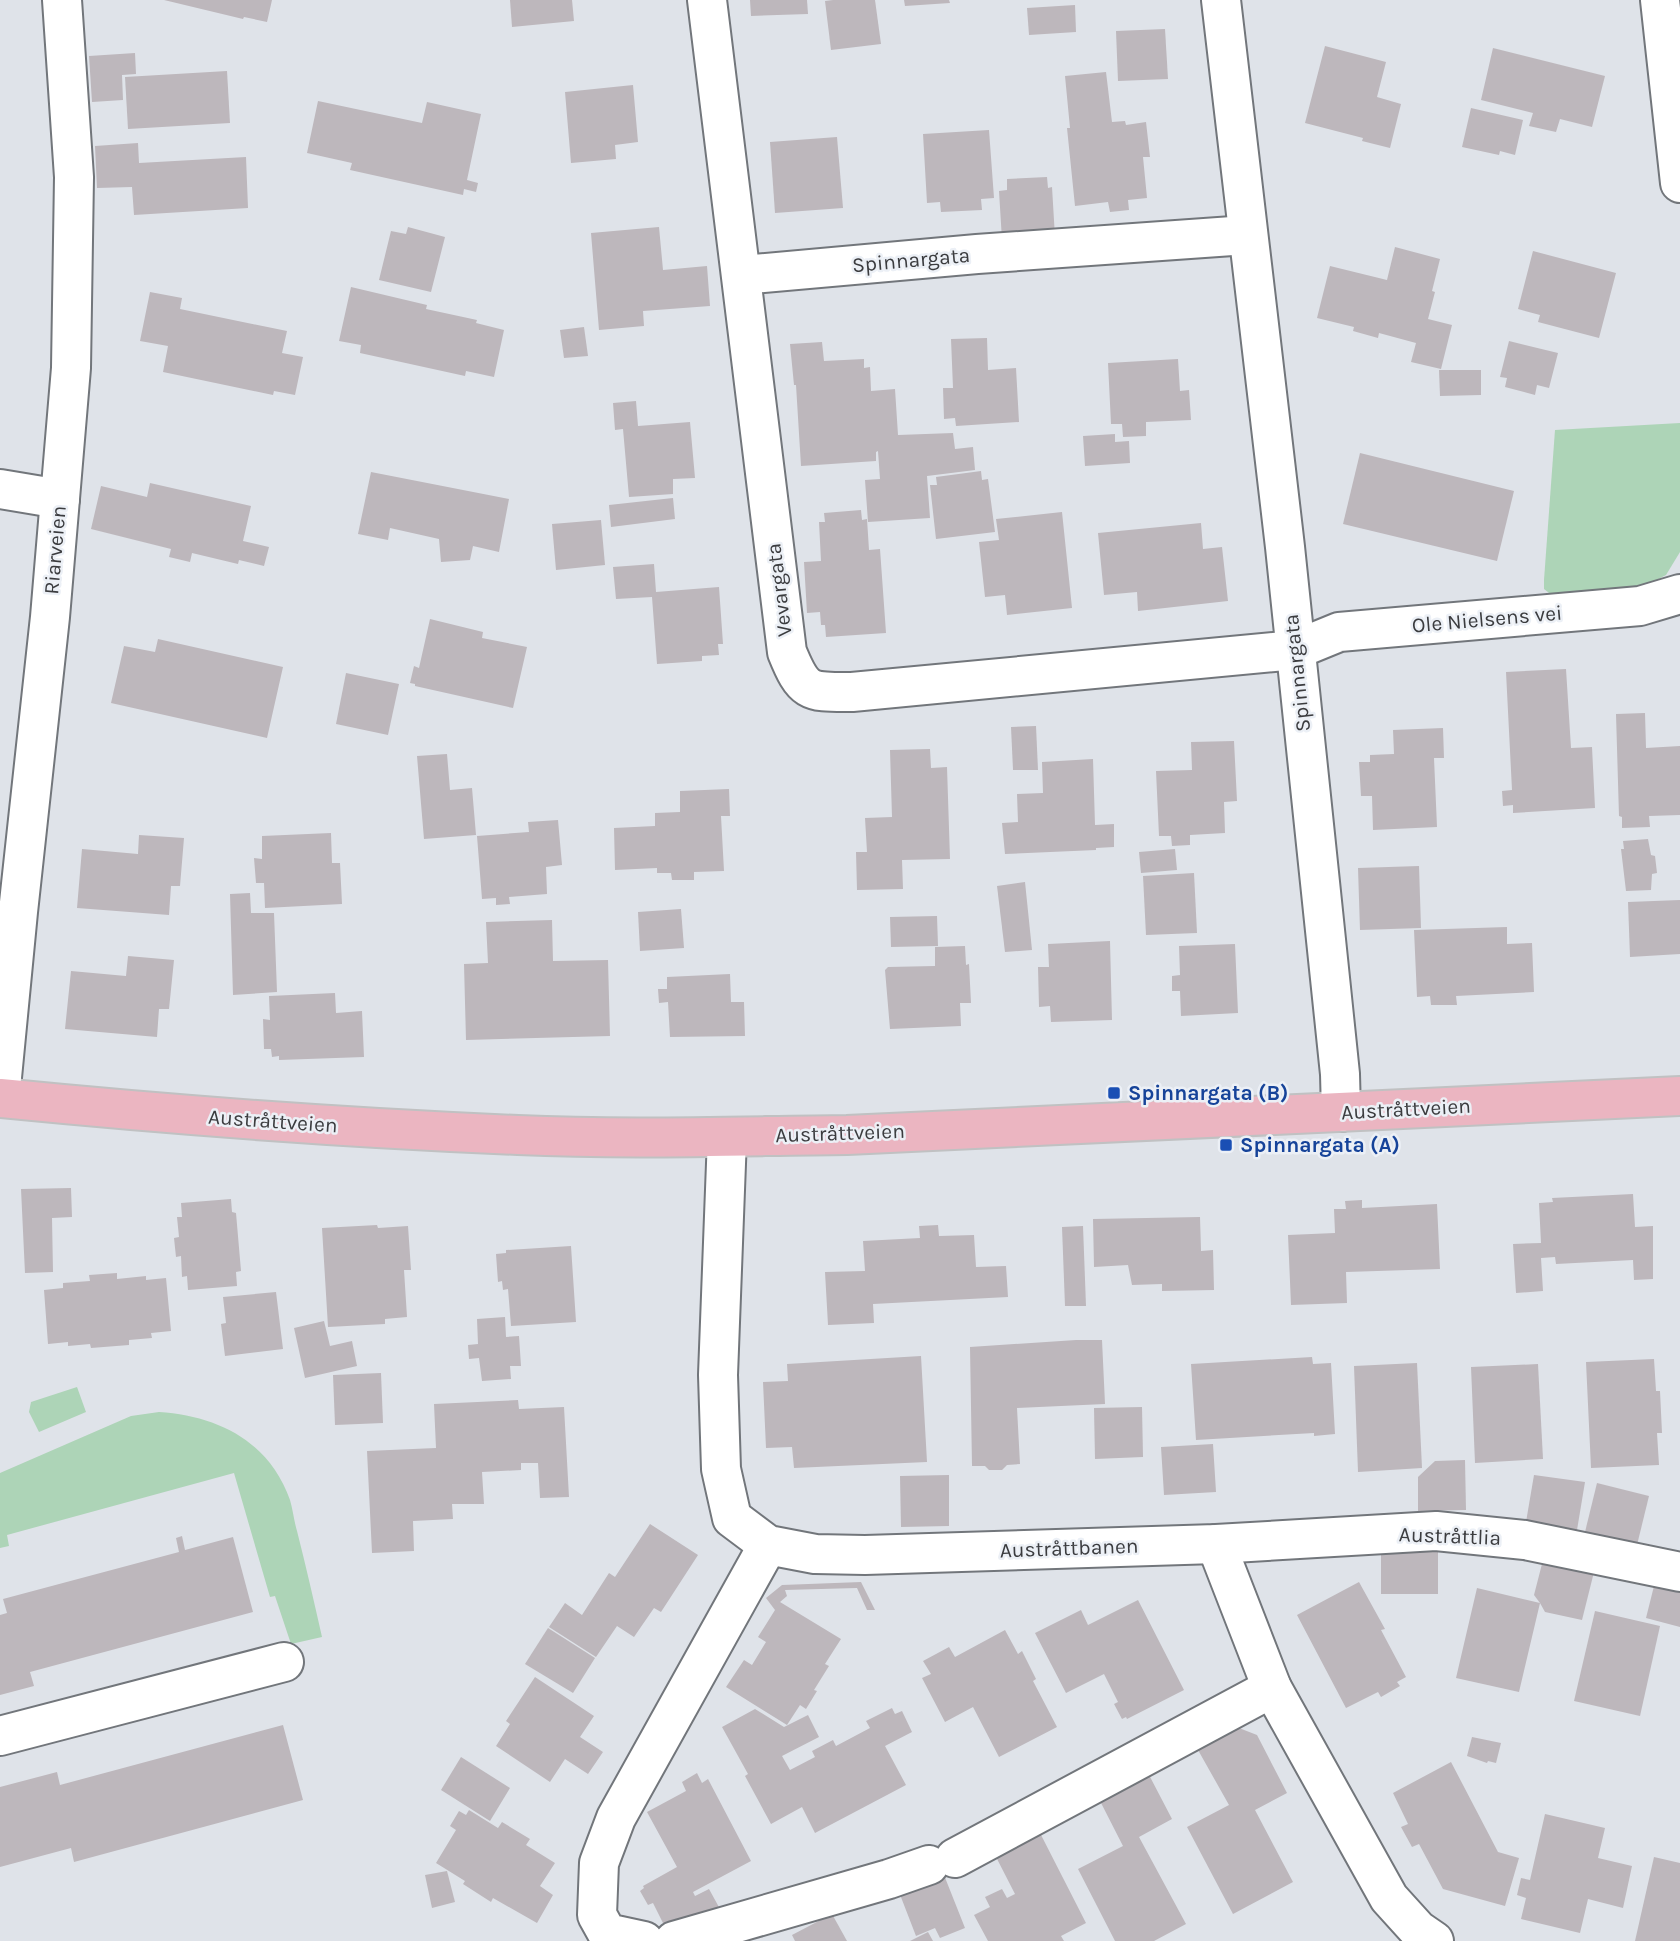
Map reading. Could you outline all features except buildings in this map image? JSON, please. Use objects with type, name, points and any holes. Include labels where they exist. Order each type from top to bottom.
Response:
[{"type":"main road","name":"Austråttveien","points":[[0,1098],[280,1122],[507,1135],[727,1136],[847,1135],[1680,1096]]},
{"type":"street","name":"Riarveien","points":[[0,1098],[71,368],[74,177],[62,0]]},
{"type":"street","name":"Vevargata","points":[[707,0],[787,652],[797,677],[816,692],[852,692],[1295,650]]},
{"type":"street","name":"Spinnargata","points":[[1221,0],[1338,1048],[1341,1112]]},
{"type":"street","points":[[1660,0],[1679,172]]},
{"type":"street","name":"Spinnargata","points":[[742,275],[978,254],[1248,235]]},
{"type":"street","points":[[0,489],[60,499]]},
{"type":"street","name":"Ole Nielsens vei","points":[[1295,650],[1339,632],[1640,606],[1680,594]]},
{"type":"street","name":"Austråttbanen","points":[[727,1136],[718,1376],[721,1469],[732,1518],[768,1545],[816,1554],[865,1555],[1216,1544]]},
{"type":"street","name":"Austråttlia","points":[[1216,1544],[1436,1531],[1525,1540],[1680,1572]]},
{"type":"street","points":[[1216,1544],[1272,1688],[1389,1898],[1418,1930],[1434,1941]]},
{"type":"street","points":[[644,1941],[607,1933],[597,1915],[599,1863],[616,1818],[768,1545]]},
{"type":"street","points":[[0,1736],[284,1661]]},
{"type":"street","points":[[674,1941],[942,1861],[1272,1688]]},
{"type":"green space","points":[[1680,423],[1680,552],[1666,575],[1647,585],[1553,596],[1544,589],[1544,580],[1555,430]]},
{"type":"green space","points":[[77,1387],[86,1412],[39,1432],[29,1412],[31,1402]]},
{"type":"green space","points":[[159,1412],[201,1419],[221,1426],[255,1447],[269,1462],[281,1479],[290,1500],[322,1637],[291,1644],[275,1596],[270,1597],[234,1473],[7,1535],[9,1546],[0,1548],[0,1473],[131,1416]]},
{"type":"place","name":"Spinnargata (B)","points":[[1114,1093]]},
{"type":"place","name":"Spinnargata (A)","points":[[1226,1145]]}]
